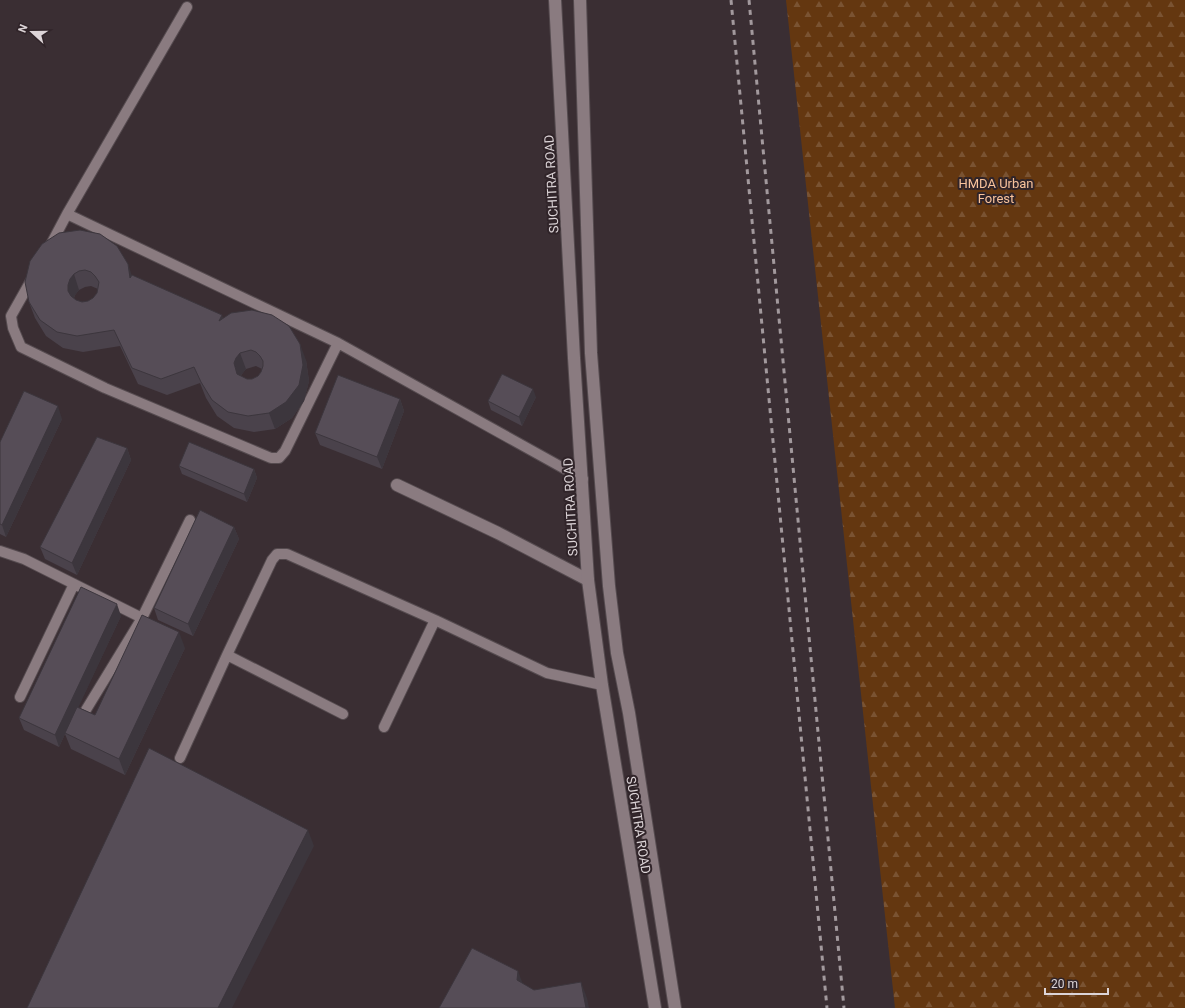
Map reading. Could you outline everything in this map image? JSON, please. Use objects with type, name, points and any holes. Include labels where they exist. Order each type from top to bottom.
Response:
[{"type":"main road","name":"SUCHITRA ROAD","points":[[555,0],[574,358],[583,479],[588,580],[602,685],[655,1008]]},
{"type":"main road","name":"SUCHITRA ROAD","points":[[580,0],[591,353],[610,586],[618,653],[629,713],[675,1008]]},
{"type":"main road","points":[[397,485],[498,532],[588,580]]},
{"type":"lane","points":[[45,255],[186,7]]},
{"type":"lane","points":[[67,214],[338,343],[583,479]]},
{"type":"lane","points":[[37,268],[11,316],[13,328],[21,347],[105,388],[271,458],[279,458],[285,451],[338,343]]},
{"type":"lane","points":[[81,718],[142,618],[190,520]]},
{"type":"lane","points":[[0,551],[24,559],[142,618]]},
{"type":"lane","points":[[180,758],[227,654],[272,560],[278,554],[287,554],[435,620],[547,673],[602,685]]},
{"type":"lane","points":[[20,697],[74,584]]},
{"type":"lane","points":[[384,727],[435,620]]},
{"type":"lane","points":[[227,654],[343,714]]},
{"type":"green space","name":"HMDA Urban Forest","points":[[786,0],[1185,0],[1185,1008],[895,1008]]},
{"type":"building","points":[[80,230],[100,234],[117,246],[128,264],[130,278],[132,275],[222,315],[219,321],[231,313],[252,310],[272,315],[289,326],[300,344],[303,365],[299,385],[286,402],[269,413],[248,416],[228,412],[212,400],[194,367],[161,379],[132,368],[114,330],[77,336],[57,332],[40,320],[29,302],[25,282],[30,261],[42,244],[59,233]],"holes":[[[85,270],[91,272],[99,282],[97,293],[93,298],[82,302],[71,296],[68,291],[68,285],[74,274]],[[251,350],[260,356],[263,361],[263,366],[258,376],[252,379],[247,379],[237,374],[234,363],[240,353]]]},
{"type":"building","points":[[502,374],[533,389],[519,417],[488,401]]},
{"type":"building","points":[[338,375],[400,399],[377,457],[315,433]]},
{"type":"building","points":[[24,391],[58,406],[2,525],[0,524],[0,442]]},
{"type":"building","points":[[97,437],[127,448],[72,563],[40,547]]},
{"type":"building","points":[[189,442],[254,469],[244,494],[179,466]]},
{"type":"building","points":[[200,510],[234,527],[188,624],[154,608]]},
{"type":"building","points":[[81,587],[117,604],[55,735],[19,718]]},
{"type":"building","points":[[142,615],[179,632],[119,759],[65,733],[77,707],[95,715]]},
{"type":"building","points":[[149,748],[308,830],[218,1008],[27,1008]]},
{"type":"building","points":[[472,948],[518,971],[517,980],[534,990],[581,982],[586,1008],[439,1008]]},
{"type":"railway","points":[[731,0],[827,1008]]},
{"type":"railway","points":[[749,0],[844,1008]]}]
